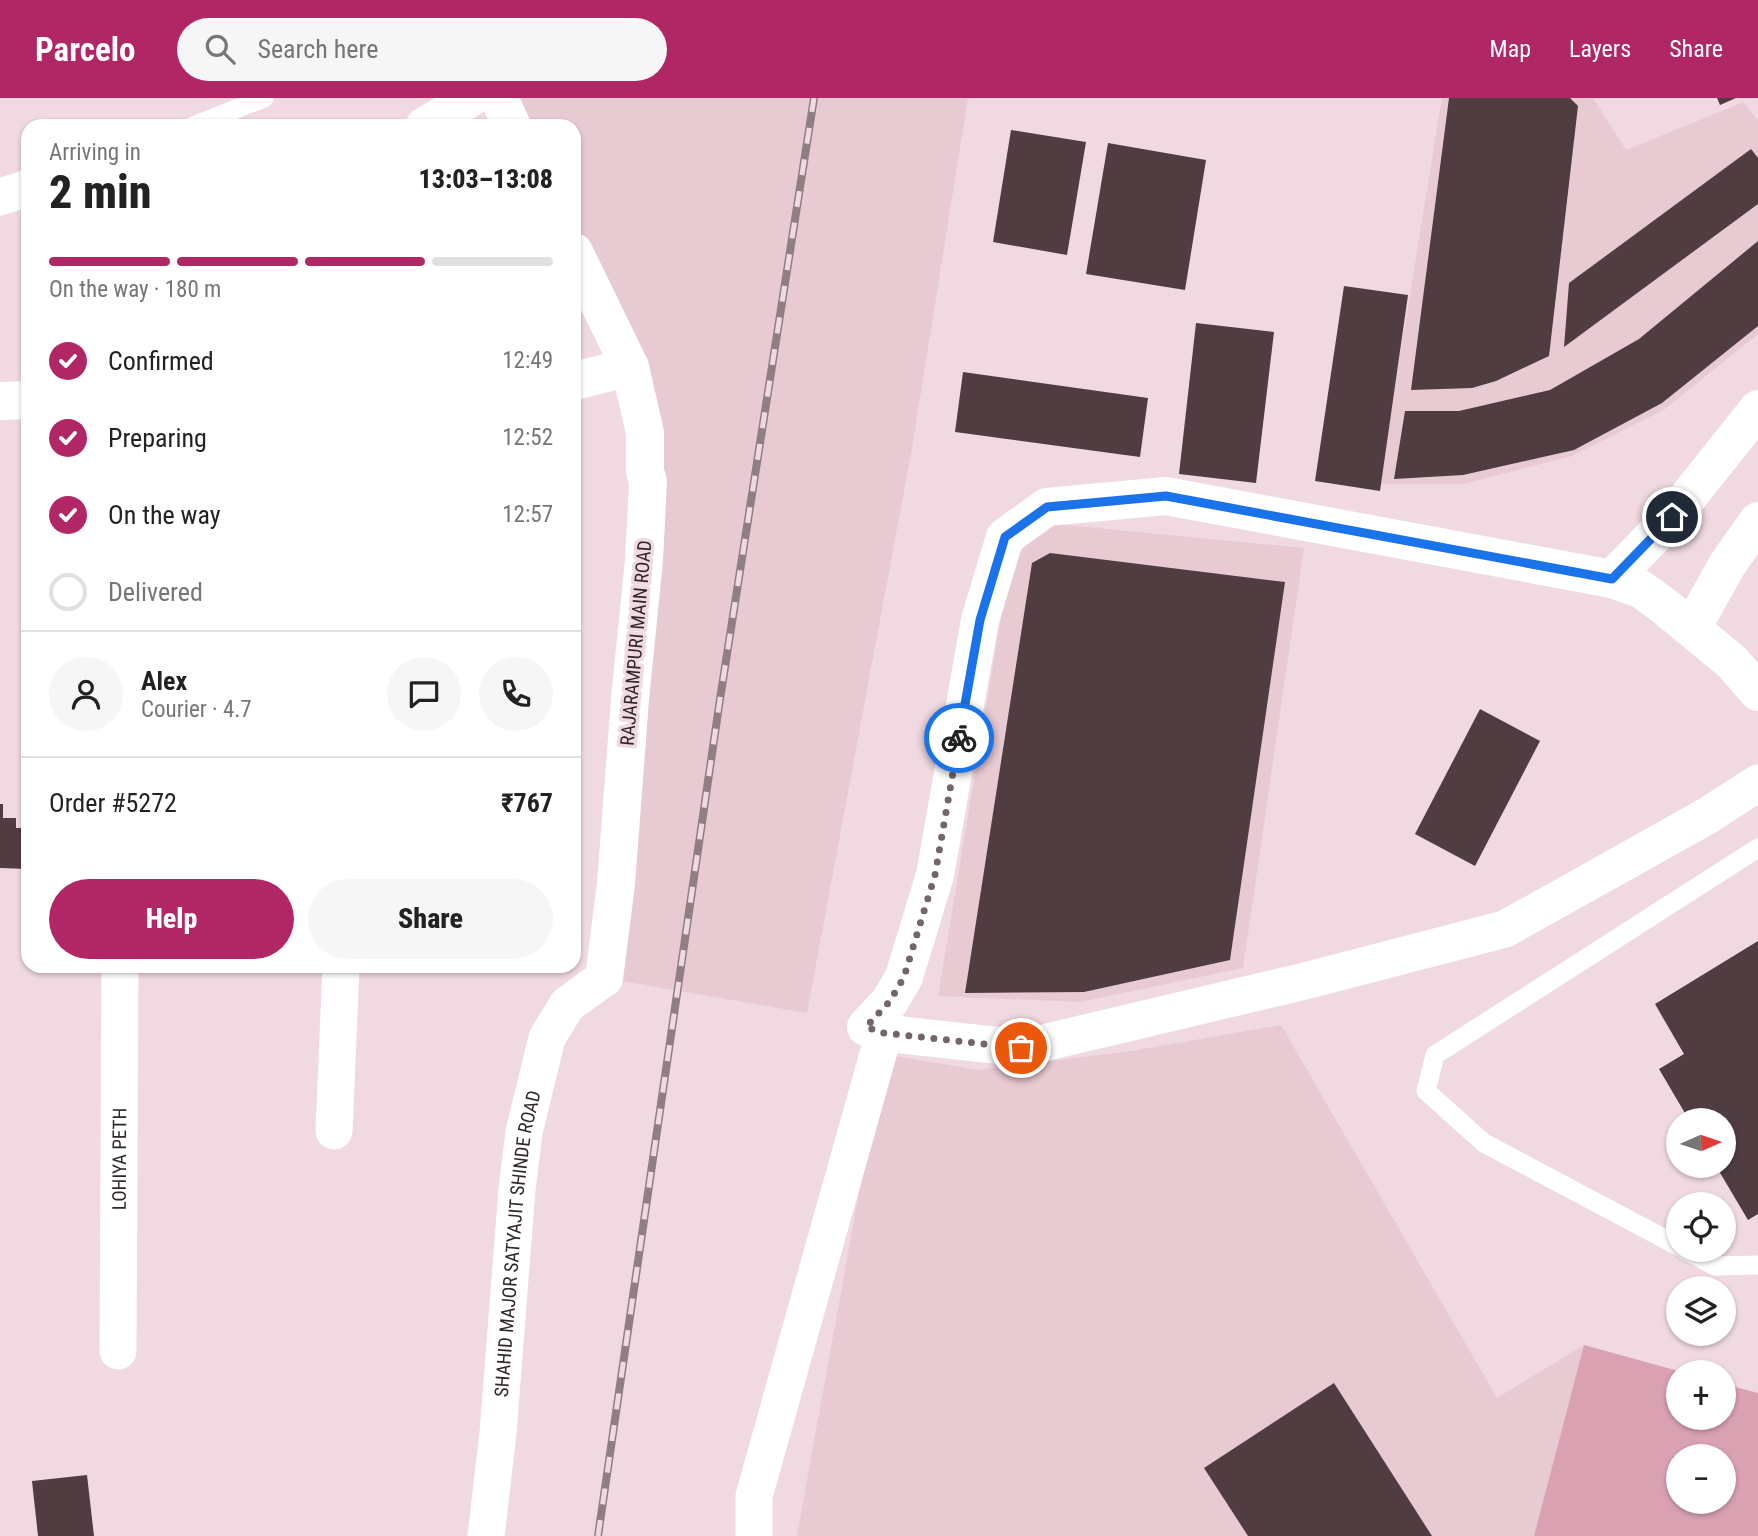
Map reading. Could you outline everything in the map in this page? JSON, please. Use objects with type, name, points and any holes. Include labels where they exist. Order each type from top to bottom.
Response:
[{"type":"street","points":[[436,119],[471,98]]},
{"type":"street","points":[[499,98],[509,119]]},
{"type":"street","points":[[0,197],[21,190]]},
{"type":"street","name":"RAJARAMPURI MAIN ROAD","points":[[581,266],[630,367],[645,433],[645,471],[648,482],[644,560],[617,871],[604,978]]},
{"type":"street","points":[[581,379],[630,367]]},
{"type":"street","points":[[0,401],[21,400]]},
{"type":"street","points":[[1612,579],[1672,517],[1758,409]]},
{"type":"street","points":[[754,1536],[754,1496],[875,1030],[904,977],[935,875],[980,620],[1005,537],[1047,507],[1166,496],[1612,579],[1641,589],[1692,628],[1732,662],[1758,692]]},
{"type":"street","points":[[1692,628],[1727,565],[1758,521]]},
{"type":"street","points":[[875,1030],[1021,1048],[1301,982],[1505,929],[1707,816],[1758,783]]},
{"type":"street","name":"LOHIYA PETH","points":[[118,1351],[120,973]]},
{"type":"street","points":[[334,1131],[341,973]]},
{"type":"street","name":"SHAHID MAJOR SATYAJIT SHINDE ROAD","points":[[486,1536],[498,1433],[524,1132],[547,1038],[567,1005],[604,978]]},
{"type":"lane","points":[[211,119],[264,98]]},
{"type":"lane","points":[[1666,1240],[1484,1143],[1426,1091],[1435,1055],[1758,848]]},
{"type":"lane","points":[[1708,1262],[1715,1266],[1758,1265]]},
{"type":"shaded area","points":[[499,98],[968,98],[912,448],[807,1013],[604,978],[645,433],[581,270],[581,119],[509,119]]},
{"type":"shaded area","points":[[1442,98],[1593,98],[1626,150],[1744,102],[1758,121],[1758,334],[1665,409],[1572,456],[1463,484],[1379,484]]},
{"type":"shaded area","points":[[1055,524],[1304,548],[1243,968],[1080,1002],[938,996],[1009,569],[1028,542]]},
{"type":"shaded area","points":[[1281,1025],[1497,1398],[1584,1345],[1534,1536],[797,1536],[884,1054],[978,1070],[1132,1051]]},
{"type":"shaded area","points":[[1584,1345],[1666,1368],[1666,1430],[1736,1430],[1736,1387],[1758,1393],[1758,1536],[1534,1536]]},
{"type":"building","points":[[1449,98],[1570,98],[1578,106],[1549,356],[1496,381],[1472,388],[1411,390]]},
{"type":"building","points":[[1717,98],[1736,98],[1720,105]]},
{"type":"building","points":[[1011,130],[1086,142],[1067,255],[993,242]]},
{"type":"building","points":[[1108,143],[1206,160],[1185,290],[1086,274]]},
{"type":"building","points":[[1751,149],[1758,158],[1758,204],[1564,347],[1569,283]]},
{"type":"building","points":[[1758,241],[1758,326],[1662,403],[1574,450],[1463,475],[1394,479],[1405,411],[1459,411],[1550,390],[1639,339]]},
{"type":"building","points":[[1344,286],[1408,295],[1380,491],[1315,481]]},
{"type":"building","points":[[1196,323],[1274,332],[1256,483],[1179,474]]},
{"type":"building","points":[[963,372],[1148,398],[1140,457],[955,432]]},
{"type":"building","points":[[1050,553],[1285,582],[1230,960],[1084,992],[965,993],[1032,563]]},
{"type":"building","points":[[1480,709],[1540,741],[1475,866],[1415,834]]},
{"type":"building","points":[[0,804],[3,804],[3,818],[16,818],[16,828],[21,828],[21,869],[0,868]]},
{"type":"building","points":[[1758,941],[1758,1214],[1748,1220],[1736,1200],[1736,1192],[1731,1192],[1723,1178],[1736,1178],[1736,1108],[1682,1108],[1659,1069],[1684,1054],[1655,1004]]},
{"type":"building","points":[[1334,1383],[1432,1536],[1248,1536],[1204,1468]]},
{"type":"building","points":[[87,1475],[94,1536],[38,1536],[32,1481]]},
{"type":"railway","points":[[598,1536],[720,699],[814,98]]},
{"type":"way so far","points":[[959,738],[935,875],[904,977],[890,1001],[866,1027],[884,1033],[1021,1048]]},
{"type":"route","points":[[959,738],[980,620],[1005,537],[1047,507],[1166,496],[1612,579],[1672,517]]}]
